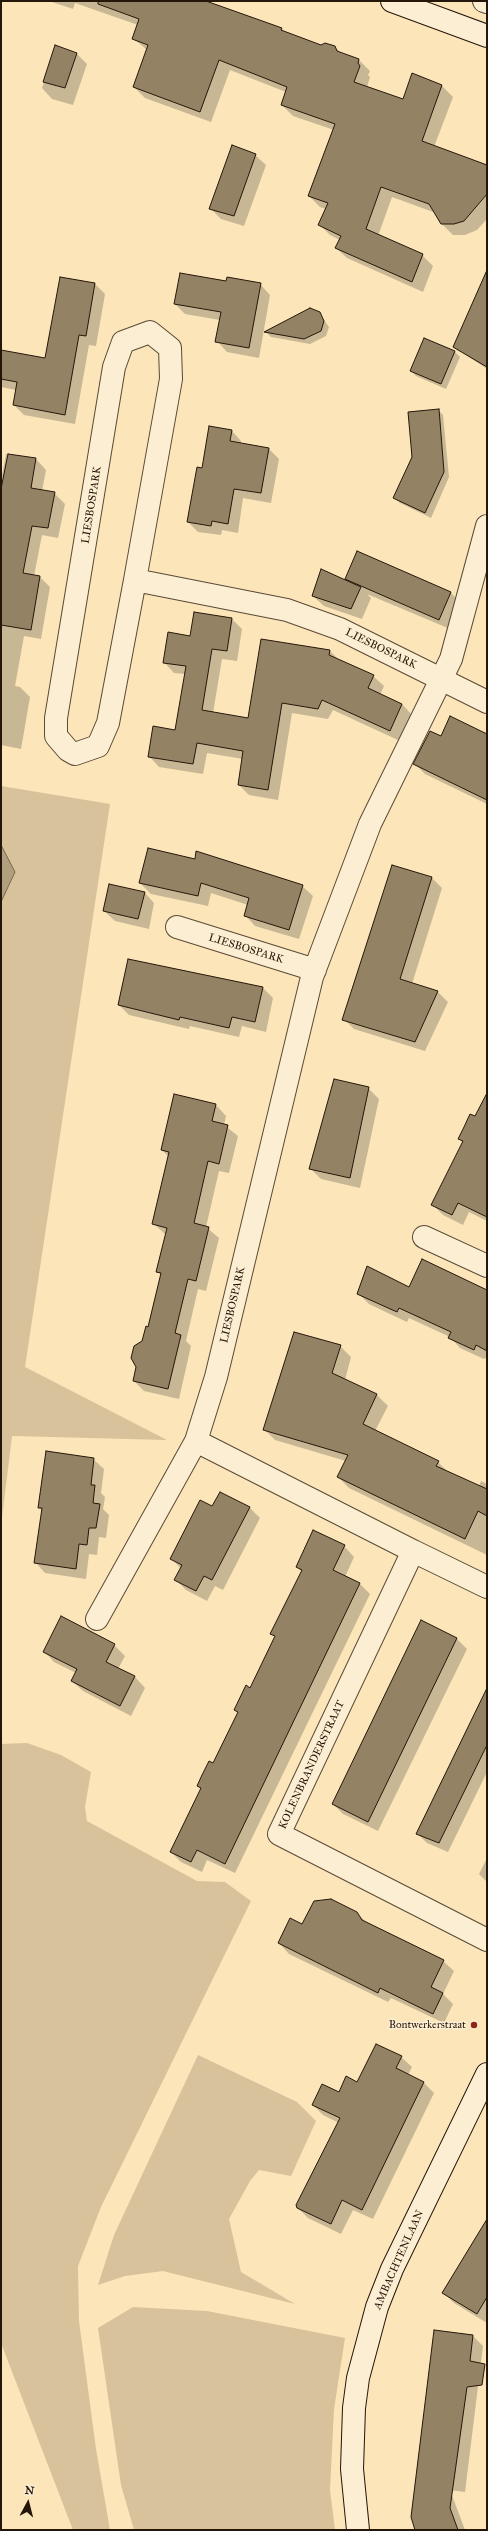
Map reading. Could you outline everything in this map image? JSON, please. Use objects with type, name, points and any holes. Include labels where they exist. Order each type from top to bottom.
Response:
[{"type":"street","points":[[392,1],[487,36]]},
{"type":"street","name":"LIESBOSPARK","points":[[150,332],[170,348],[171,379],[135,580],[108,723],[98,746],[75,754],[68,750],[56,736],[56,718],[114,367],[123,342],[150,332]]},
{"type":"street","name":"LIESBOSPARK","points":[[97,1619],[196,1441],[216,1377],[315,970],[370,824],[440,678],[451,659],[487,526]]},
{"type":"street","name":"LIESBOSPARK","points":[[135,580],[287,610],[340,629],[440,678]]},
{"type":"street","points":[[440,678],[487,702]]},
{"type":"street","name":"LIESBOSPARK","points":[[176,927],[315,970]]},
{"type":"street","points":[[424,1237],[487,1266]]},
{"type":"street","points":[[196,1441],[487,1587]]},
{"type":"street","name":"KOLENBRANDERSTRAAT","points":[[413,1551],[279,1834],[487,1940]]},
{"type":"street","name":"AMBACHTENLAAN","points":[[358,2530],[352,2469],[354,2408],[358,2378],[376,2307],[392,2269],[487,2074]]},
{"type":"shaded area","points":[[1,786],[110,804],[25,1367],[167,1440],[12,1436],[1,1526]]},
{"type":"shaded area","points":[[1,845],[15,872],[1,902]]},
{"type":"shaded area","points":[[27,1743],[61,1755],[91,1772],[85,1807],[87,1821],[197,1881],[225,1882],[251,1901],[101,2207],[78,2266],[79,2321],[96,2449],[110,2530],[73,2530],[1,2343],[1,1744]]},
{"type":"shaded area","points":[[198,2055],[297,2102],[316,2121],[291,2176],[259,2170],[250,2181],[229,2219],[241,2272],[295,2304],[163,2271],[125,2276],[98,2285],[114,2235]]},
{"type":"shaded area","points":[[133,2307],[207,2311],[345,2338],[334,2409],[330,2490],[335,2530],[134,2530],[121,2485],[98,2328]]},
{"type":"building","points":[[98,1],[206,1],[282,28],[281,30],[321,45],[325,43],[335,46],[337,51],[359,59],[358,63],[360,66],[354,82],[403,99],[412,73],[442,85],[422,141],[487,165],[487,194],[464,221],[454,224],[441,224],[429,204],[381,187],[366,229],[423,254],[412,282],[335,248],[341,236],[318,225],[328,203],[308,196],[335,124],[281,105],[287,87],[219,60],[200,112],[133,87],[148,45],[132,39],[139,19],[98,4]]},
{"type":"building","points":[[55,45],[77,53],[65,88],[43,82]]},
{"type":"building","points":[[232,145],[256,154],[234,216],[209,209]]},
{"type":"building","points":[[487,270],[487,367],[453,347]]},
{"type":"building","points":[[180,273],[226,281],[227,277],[261,283],[249,348],[215,342],[221,312],[174,304]]},
{"type":"building","points":[[60,277],[95,283],[86,336],[79,335],[65,415],[13,405],[17,382],[1,379],[1,350],[45,358]]},
{"type":"building","points":[[310,308],[320,312],[324,321],[321,331],[304,339],[264,332]]},
{"type":"building","points":[[424,338],[455,351],[441,384],[410,371]]},
{"type":"building","points":[[439,409],[444,472],[425,513],[393,498],[412,457],[408,412]]},
{"type":"building","points":[[209,426],[232,430],[230,441],[269,448],[261,493],[234,489],[228,524],[212,521],[211,526],[187,522],[197,467],[202,468]]},
{"type":"building","points":[[8,454],[36,458],[31,488],[55,492],[48,528],[32,526],[23,573],[40,576],[31,630],[1,625],[1,489]]},
{"type":"building","points":[[357,551],[451,592],[439,620],[345,579]]},
{"type":"building","points":[[321,569],[361,587],[351,609],[312,596]]},
{"type":"building","points":[[194,612],[232,618],[227,651],[212,649],[202,710],[248,718],[261,639],[330,650],[329,655],[374,675],[368,688],[402,704],[390,731],[322,700],[318,709],[282,703],[268,790],[238,785],[243,751],[197,743],[193,764],[148,757],[153,726],[175,730],[186,666],[163,663],[168,632],[190,636]]},
{"type":"building","points":[[450,716],[487,734],[487,800],[413,764],[430,731],[441,736]]},
{"type":"building","points":[[148,848],[195,859],[196,851],[303,885],[289,930],[244,916],[249,898],[201,883],[198,896],[139,883]]},
{"type":"building","points":[[392,865],[432,877],[400,979],[438,991],[415,1042],[342,1020]]},
{"type":"building","points":[[109,884],[145,892],[138,919],[103,911]]},
{"type":"building","points":[[128,959],[263,987],[255,1022],[232,1017],[229,1028],[180,1017],[179,1020],[118,1005]]},
{"type":"building","points":[[334,1079],[369,1087],[350,1178],[309,1169]]},
{"type":"building","points":[[487,1093],[487,1217],[458,1203],[452,1215],[431,1205],[463,1141],[458,1139],[470,1114],[475,1116]]},
{"type":"building","points":[[174,1094],[216,1104],[212,1121],[228,1125],[219,1164],[208,1161],[194,1223],[209,1227],[196,1281],[188,1279],[175,1333],[181,1335],[168,1389],[133,1381],[136,1367],[131,1358],[134,1346],[142,1341],[146,1326],[148,1327],[161,1273],[156,1272],[167,1228],[152,1224],[169,1152],[161,1150]]},
{"type":"building","points":[[422,1259],[487,1290],[487,1351],[476,1345],[474,1350],[448,1338],[451,1332],[399,1308],[397,1312],[357,1294],[367,1266],[409,1287]]},
{"type":"building","points":[[294,1332],[341,1345],[332,1373],[377,1394],[363,1424],[439,1461],[436,1466],[487,1489],[487,1516],[478,1511],[465,1539],[337,1477],[348,1455],[263,1430]]},
{"type":"building","points":[[46,1451],[94,1458],[91,1485],[95,1485],[93,1503],[100,1504],[96,1528],[89,1528],[87,1545],[79,1544],[76,1569],[34,1563],[42,1508],[38,1508]]},
{"type":"building","points":[[220,1492],[250,1507],[212,1580],[204,1576],[196,1591],[174,1580],[182,1565],[170,1559],[200,1500],[212,1506]]},
{"type":"building","points":[[313,1530],[345,1545],[333,1570],[360,1583],[225,1864],[197,1850],[191,1862],[170,1852],[201,1788],[197,1786],[202,1775],[209,1761],[213,1763],[238,1712],[234,1710],[246,1685],[250,1688],[275,1636],[270,1634],[302,1570],[296,1567]]},
{"type":"building","points":[[61,1616],[115,1644],[106,1662],[135,1676],[120,1706],[71,1681],[77,1669],[43,1652]]},
{"type":"building","points":[[421,1620],[457,1638],[368,1822],[332,1804]]},
{"type":"building","points":[[487,1688],[487,1745],[439,1843],[416,1834]]},
{"type":"building","points":[[331,1899],[357,1912],[362,1920],[444,1960],[431,1987],[443,1993],[433,2014],[380,1988],[378,1993],[278,1943],[290,1918],[302,1924],[314,1901]]},
{"type":"building","points":[[376,2044],[402,2056],[396,2068],[424,2082],[362,2210],[342,2200],[331,2224],[297,2208],[296,2205],[340,2118],[312,2105],[322,2084],[339,2092],[346,2076],[357,2082]]},
{"type":"building","points":[[487,2219],[487,2297],[477,2314],[442,2293]]},
{"type":"building","points":[[434,2330],[473,2335],[470,2361],[485,2364],[482,2385],[467,2387],[450,2508],[458,2530],[415,2530],[411,2517]]},
{"type":"place","name":"Bontwerkerstraat","points":[[474,2025]]}]
